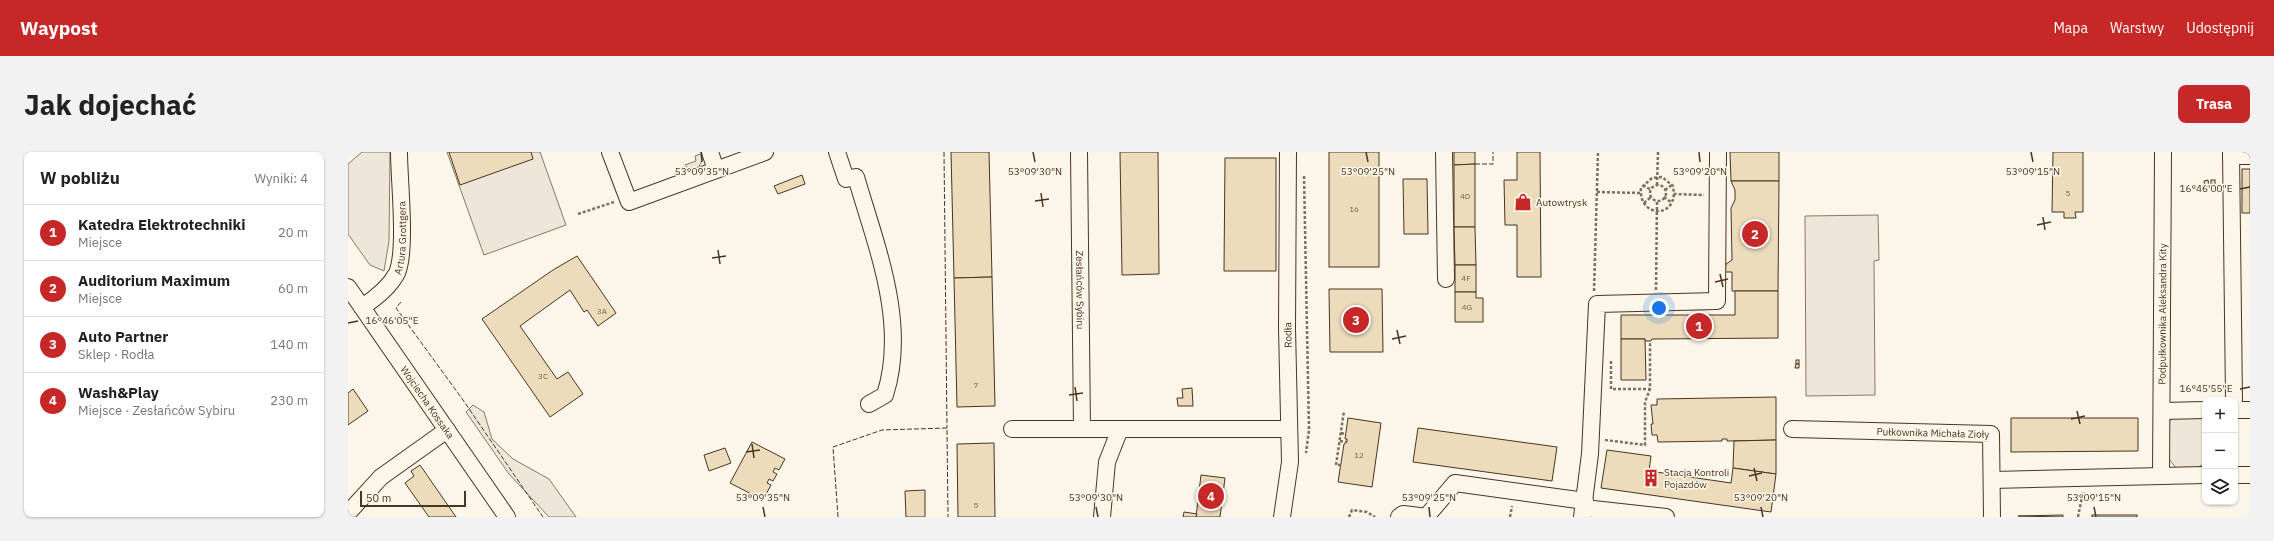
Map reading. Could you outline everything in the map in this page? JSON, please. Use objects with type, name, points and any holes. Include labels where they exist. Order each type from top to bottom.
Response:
[{"type":"street","name":"Artura Grottgera","points":[[362,308],[378,297],[390,283],[400,262],[399,152]]},
{"type":"street","points":[[610,152],[629,202],[764,152]]},
{"type":"street","points":[[710,152],[716,170]]},
{"type":"street","points":[[837,152],[846,179],[856,176],[892,309],[892,375],[885,395],[869,404]]},
{"type":"street","name":"Zesłańców Sybiru","points":[[1079,152],[1082,429]]},
{"type":"street","name":"Rodła","points":[[1282,517],[1290,462],[1288,152]]},
{"type":"street","points":[[1444,152],[1446,279]]},
{"type":"street","points":[[1584,509],[1590,454],[1596,304],[1717,301],[1718,152]]},
{"type":"street","name":"Podpułkownika Aleksandra Kity","points":[[2161,476],[2163,152]]},
{"type":"street","points":[[2234,397],[2231,154],[2250,156]]},
{"type":"street","name":"Wojciecha Kossaka","points":[[348,287],[507,517]]},
{"type":"street","points":[[2162,410],[2202,410]]},
{"type":"street","points":[[2238,410],[2250,410]]},
{"type":"street","points":[[1012,429],[1289,429]]},
{"type":"street","points":[[1102,517],[1107,462],[1120,429]]},
{"type":"street","name":"Pułkownika Michała Zioły","points":[[1792,429],[1991,434],[1992,517]]},
{"type":"street","points":[[348,513],[381,477],[447,430]]},
{"type":"street","points":[[2238,475],[2250,474]]},
{"type":"street","points":[[1992,480],[2202,475]]},
{"type":"street","points":[[1399,517],[1403,514],[1427,517],[1455,483],[1584,509],[1666,517]]},
{"type":"path","points":[[1596,308],[1593,308],[1598,152]]},
{"type":"path","points":[[1651,190],[1657,185],[1658,152]]},
{"type":"path","points":[[1304,168],[1309,430],[1306,454]]},
{"type":"path","points":[[1658,177],[1666,179],[1672,185],[1674,194],[1672,204],[1667,209],[1657,211],[1648,208],[1644,204],[1641,192],[1643,185],[1648,180],[1658,177]]},
{"type":"path","points":[[1643,185],[1651,190]]},
{"type":"path","points":[[1657,185],[1665,190]]},
{"type":"path","points":[[1664,197],[1665,190],[1672,185]]},
{"type":"path","points":[[1644,204],[1651,197],[1651,190]]},
{"type":"path","points":[[1597,192],[1641,192]]},
{"type":"path","points":[[1674,194],[1706,195]]},
{"type":"path","points":[[1651,197],[1657,201]]},
{"type":"path","points":[[1657,201],[1664,197]]},
{"type":"path","points":[[1664,197],[1672,204]]},
{"type":"path","points":[[578,214],[627,198]]},
{"type":"path","points":[[1656,302],[1657,201]]},
{"type":"path","points":[[1601,447],[1602,440],[1645,445],[1645,402],[1650,389],[1650,343]]},
{"type":"path","points":[[1611,360],[1611,389],[1650,389]]},
{"type":"path","points":[[1341,466],[1336,465],[1344,411]]},
{"type":"path","points":[[1341,433],[1345,434]]},
{"type":"path","points":[[1340,441],[1346,442]]},
{"type":"path","points":[[2078,517],[2086,478]]},
{"type":"path","points":[[1349,517],[1352,510],[1368,512],[1374,517]]},
{"type":"shaded area","points":[[362,152],[390,152],[389,241],[384,271],[370,265],[348,234],[348,164]]},
{"type":"shaded area","points":[[447,152],[540,152],[566,225],[484,255]]},
{"type":"shaded area","points":[[703,153],[703,159],[698,168],[691,169],[685,165],[696,161],[695,156]]},
{"type":"shaded area","points":[[1878,215],[1879,260],[1874,261],[1875,395],[1806,396],[1805,216]]},
{"type":"shaded area","points":[[473,405],[484,412],[492,439],[513,459],[549,479],[576,517],[549,517],[509,474],[466,412]]},
{"type":"shaded area","points":[[2180,415],[2194,415],[2202,418],[2202,465],[2197,468],[2177,469],[2168,458],[2166,428],[2171,419]]},
{"type":"building","points":[[449,152],[531,152],[533,159],[460,185]]},
{"type":"building","points":[[951,152],[989,152],[992,277],[954,278]]},
{"type":"building","points":[[1120,152],[1158,152],[1159,274],[1122,275]]},
{"type":"building","points":[[1329,152],[1379,152],[1379,267],[1329,267]]},
{"type":"building","points":[[1454,152],[1475,152],[1475,164],[1454,165]]},
{"type":"building","name":"Autowtrysk","points":[[1517,152],[1540,152],[1541,277],[1517,277],[1517,225],[1505,225],[1504,180],[1517,180]]},
{"type":"building","points":[[1730,152],[1779,152],[1779,181],[1731,181]]},
{"type":"building","points":[[2053,152],[2083,152],[2083,212],[2075,212],[2076,218],[2064,218],[2064,212],[2052,212]]},
{"type":"building","points":[[1225,158],[1276,158],[1276,271],[1224,271]]},
{"type":"building","points":[[1475,164],[1475,227],[1454,227],[1454,165]]},
{"type":"building","points":[[2242,169],[2250,169],[2250,213],[2242,213]]},
{"type":"building","points":[[802,175],[805,184],[778,194],[774,186]]},
{"type":"building","points":[[1403,179],[1427,179],[1428,234],[1404,234]]},
{"type":"building","points":[[2208,180],[2209,186],[2205,187],[2204,181]]},
{"type":"building","points":[[2211,180],[2215,180],[2215,186],[2211,186]]},
{"type":"building","points":[[1731,181],[1779,181],[1778,291],[1732,291],[1732,272],[1725,272],[1726,264],[1732,260],[1731,208],[1735,200],[1735,190]]},
{"type":"building","points":[[1454,227],[1475,227],[1476,265],[1455,265]]},
{"type":"building","points":[[577,256],[616,313],[598,326],[587,310],[584,312],[570,290],[520,326],[557,379],[568,372],[583,394],[550,417],[482,319],[553,270]]},
{"type":"building","points":[[1455,265],[1476,265],[1476,292],[1455,292]]},
{"type":"building","points":[[992,277],[995,406],[957,407],[954,278]]},
{"type":"building","points":[[1329,289],[1382,289],[1383,352],[1330,352]]},
{"type":"building","points":[[1735,291],[1778,291],[1778,338],[1652,339],[1651,341],[1645,341],[1645,339],[1621,339],[1621,315],[1735,315]]},
{"type":"building","points":[[1455,292],[1476,292],[1476,298],[1483,298],[1483,322],[1455,322]]},
{"type":"building","points":[[1621,339],[1645,339],[1646,380],[1621,380]]},
{"type":"building","points":[[1796,360],[1799,360],[1799,364],[1796,364]]},
{"type":"building","points":[[1796,364],[1799,364],[1799,368],[1795,368]]},
{"type":"building","points":[[1192,388],[1193,406],[1178,406],[1177,398],[1183,398],[1182,389]]},
{"type":"building","points":[[353,389],[368,411],[348,425],[348,393]]},
{"type":"building","points":[[1776,397],[1776,440],[1727,441],[1727,439],[1722,439],[1722,441],[1658,442],[1657,435],[1652,435],[1651,424],[1653,424],[1651,405],[1657,405],[1657,399]]},
{"type":"building","points":[[1348,418],[1381,423],[1372,487],[1338,482],[1344,444],[1347,442],[1347,439],[1345,439]]},
{"type":"building","points":[[2011,418],[2138,418],[2138,451],[2011,452]]},
{"type":"building","points":[[1418,428],[1557,447],[1552,481],[1413,462]]},
{"type":"building","points":[[1776,440],[1776,474],[1733,468],[1734,441]]},
{"type":"building","points":[[752,442],[785,459],[779,470],[775,468],[773,472],[777,474],[773,481],[769,479],[767,483],[771,485],[763,500],[730,483]]},
{"type":"building","points":[[994,443],[995,517],[958,517],[957,444]]},
{"type":"building","points":[[725,448],[731,463],[709,471],[704,455]]},
{"type":"building","name":"Stacja Kontroli Pojazdów","points":[[1607,450],[1651,456],[1649,471],[1731,483],[1733,468],[1776,474],[1771,512],[1601,488]]},
{"type":"building","points":[[420,465],[456,517],[429,517],[405,483],[414,476],[411,471]]},
{"type":"building","points":[[1201,475],[1225,478],[1220,517],[1196,517]]},
{"type":"building","points":[[925,490],[925,517],[906,517],[905,491]]},
{"type":"building","points":[[1184,512],[1197,514],[1196,517],[1183,517]]},
{"type":"building","points":[[2063,515],[2063,517],[2018,516]]},
{"type":"building","points":[[2092,515],[2137,515],[2137,517],[2092,517]]},
{"type":"fence","points":[[944,152],[947,428]]},
{"type":"fence","points":[[1475,164],[1493,164],[1493,152]]},
{"type":"fence","points":[[401,302],[396,308],[463,400],[543,517]]},
{"type":"fence","points":[[838,517],[833,447],[882,430],[947,428],[948,517]]},
{"type":"place","name":"Autowtrysk","points":[[1523,202]]},
{"type":"place","name":"Auditorium Maximum","points":[[1755,234]]},
{"type":"place","name":"Auto Partner","points":[[1356,320]]},
{"type":"place","name":"Katedra Elektrotechniki","points":[[1699,326]]},
{"type":"place","name":"Stacja Kontroli Pojazdów","points":[[1651,478]]},
{"type":"place","name":"Wash&Play","points":[[1211,496]]}]
